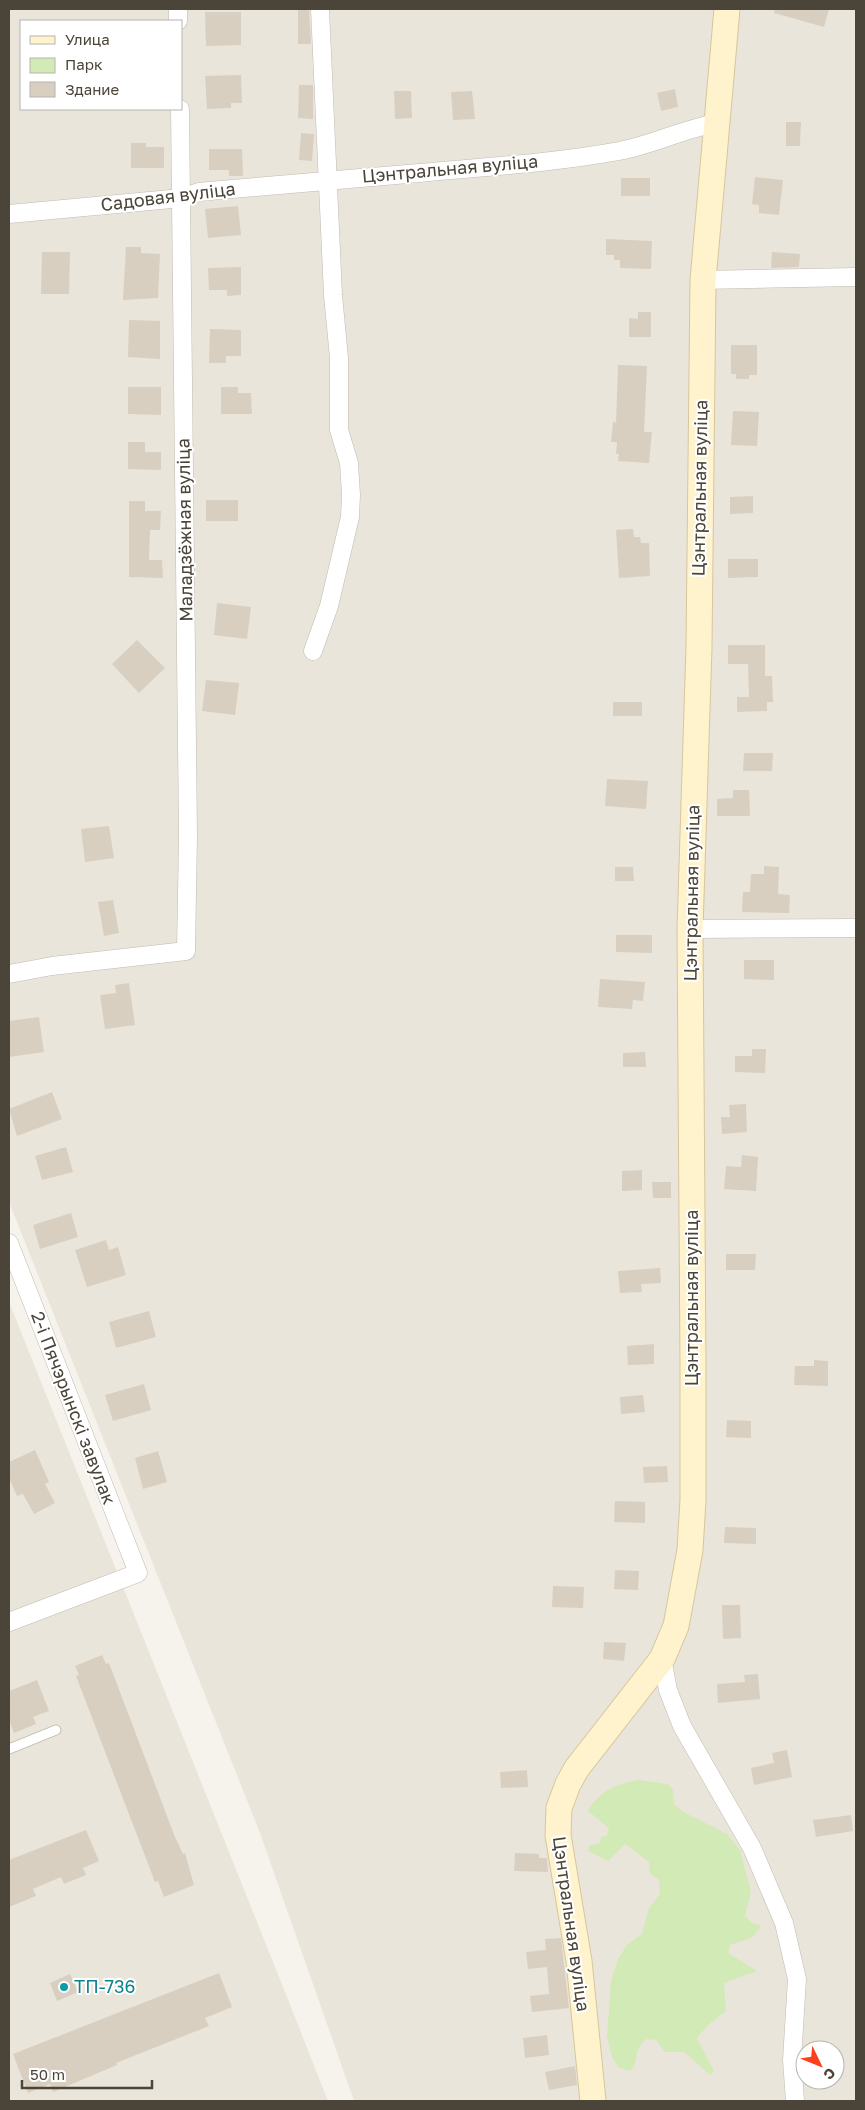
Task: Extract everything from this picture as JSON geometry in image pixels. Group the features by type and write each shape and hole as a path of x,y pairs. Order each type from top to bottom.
{"street":[{"path":"313,651 329,606 350,517 351,495 349,463 339,430 339,358 333,294 320,9"},
{"name":"Цэнтральная вуліца","path":"593,2101 579,1961 558,1835 559,1808 568,1784 577,1768 662,1659 676,1626 684,1593 692,1500 690,929 699,647 702,280 727,9"},
{"name":"Маладзёжная вуліца","path":"9,974 52,966 186,951 188,825 180,110"},
{"name":"Цэнтральная вуліца","path":"328,180 477,168 619,151 698,126 717,123"},
{"name":"Садовая вуліца","path":"9,214 182,198 199,192 328,180"},
{"path":"702,280 856,277"},
{"path":"690,929 856,928"},
{"name":"2-і Пячэрынскі завулак","path":"9,1243 138,1573 9,1622"},
{"path":"662,1659 668,1690 682,1726 752,1848 784,1923 797,1979 792,2060 795,2101"}],"lane":[{"path":"9,1749 56,1730"}],"shaded area":[{"path":"9,9 856,9 856,2101 354,2101 260,1833 9,1202"},
{"path":"9,1302 285,1992 328,2101 9,2101"}],"green space":[{"path":"639,1780 668,1784 673,1790 674,1804 683,1812 727,1834 740,1850 751,1892 745,1916 752,1923 761,1926 753,1937 730,1945 728,1953 757,1971 724,1983 726,2011 708,2025 697,2038 714,2071 710,2075 684,2052 665,2052 656,2040 646,2039 637,2052 635,2063 630,2071 618,2067 612,2057 607,2037 611,1981 618,1959 627,1945 642,1934 649,1908 660,1894 659,1880 650,1873 649,1862 625,1844 608,1861 588,1851 589,1846 600,1843 601,1837 607,1836 609,1828 588,1811 592,1804 609,1789 623,1783"}],"building":[{"path":"298,9 309,9 311,44 298,44"},
{"path":"775,9 829,9 824,27 774,13"},
{"path":"205,12 241,12 241,45 206,46"},
{"path":"241,75 242,103 231,103 231,108 207,109 205,76"},
{"path":"299,85 313,85 313,119 298,118"},
{"path":"675,89 678,107 661,111 657,93"},
{"path":"394,91 411,91 412,118 395,119"},
{"path":"472,91 475,119 453,120 451,92"},
{"path":"786,122 801,122 800,146 786,146"},
{"path":"301,133 314,134 312,161 299,160"},
{"path":"131,143 146,143 146,147 164,147 164,168 131,168"},
{"path":"209,149 242,149 243,176 229,176 229,170 209,170"},
{"path":"755,177 783,180 779,215 759,213 759,205 752,204"},
{"path":"621,178 650,178 650,196 621,196"},
{"path":"238,206 241,235 208,238 205,209"},
{"path":"606,239 652,241 651,269 620,268 620,260 614,260 614,255 606,255"},
{"path":"126,247 141,247 141,253 160,254 158,298 123,300"},
{"path":"42,252 70,252 69,294 41,294"},
{"path":"772,252 800,254 799,267 771,268"},
{"path":"241,267 241,295 227,296 227,290 209,290 208,268"},
{"path":"638,312 651,312 651,337 629,337 629,318 638,319"},
{"path":"129,320 160,321 160,359 128,357"},
{"path":"210,329 241,330 241,356 226,356 226,363 209,363"},
{"path":"731,345 757,345 757,375 749,375 749,379 736,379 736,374 731,374"},
{"path":"618,365 647,366 644,432 652,432 649,463 618,461 619,454 616,454 617,442 611,442 613,422 616,423"},
{"path":"128,387 161,387 161,415 128,414"},
{"path":"221,387 238,387 238,393 251,393 252,414 221,414"},
{"path":"733,411 759,412 757,446 731,445"},
{"path":"128,442 145,442 145,452 161,452 161,470 128,469"},
{"path":"753,496 753,513 730,514 730,497"},
{"path":"206,500 238,500 238,521 206,521"},
{"path":"129,501 145,501 145,511 161,511 160,530 150,530 149,560 162,560 163,578 129,577"},
{"path":"633,529 634,537 640,537 641,543 649,543 650,576 619,578 616,530"},
{"path":"728,559 758,559 758,577 728,578"},
{"path":"217,603 251,607 247,639 214,635"},
{"path":"137,640 165,668 139,693 112,664"},
{"path":"728,645 765,645 765,676 772,676 773,702 767,702 767,711 737,712 737,697 749,697 748,664 728,664"},
{"path":"206,680 239,683 235,715 202,711"},
{"path":"613,702 642,702 642,716 613,716"},
{"path":"744,753 773,753 772,771 743,771"},
{"path":"607,779 648,781 646,809 605,806"},
{"path":"733,790 749,790 750,816 717,816 717,799 733,798"},
{"path":"109,826 114,858 85,862 81,829"},
{"path":"764,866 779,867 778,894 790,895 789,913 742,912 743,892 750,892 751,874 764,874"},
{"path":"615,867 633,867 634,881 615,881"},
{"path":"113,900 119,933 104,936 98,902"},
{"path":"616,935 652,935 652,953 616,952"},
{"path":"744,960 774,960 774,980 744,979"},
{"path":"600,979 645,982 643,1001 633,1000 632,1009 598,1007"},
{"path":"129,983 135,1025 105,1029 100,995 116,993 115,985"},
{"path":"39,1017 44,1052 9,1057 9,1021"},
{"path":"752,1049 766,1049 765,1073 735,1072 735,1056 752,1056"},
{"path":"645,1052 646,1067 623,1067 623,1053"},
{"path":"52,1092 62,1119 17,1136 9,1109"},
{"path":"746,1104 747,1132 722,1134 721,1117 730,1117 729,1105"},
{"path":"66,1147 73,1172 42,1180 35,1156"},
{"path":"742,1155 758,1157 756,1191 724,1189 726,1166 741,1167"},
{"path":"642,1170 642,1190 622,1191 622,1171"},
{"path":"652,1182 671,1182 671,1198 653,1198"},
{"path":"71,1213 78,1237 40,1249 33,1225"},
{"path":"106,1240 109,1250 118,1247 126,1275 87,1287 75,1250"},
{"path":"726,1254 756,1254 755,1270 726,1270"},
{"path":"660,1268 661,1283 641,1284 642,1292 620,1293 618,1271"},
{"path":"149,1311 156,1337 116,1348 109,1322"},
{"path":"654,1344 654,1364 628,1365 627,1346"},
{"path":"814,1360 828,1361 828,1386 794,1385 795,1366 814,1366"},
{"path":"144,1384 151,1410 113,1421 105,1395"},
{"path":"643,1395 645,1412 621,1414 620,1397"},
{"path":"727,1420 751,1421 751,1438 726,1437"},
{"path":"35,1450 49,1482 45,1484 55,1503 34,1514 23,1494 17,1496 9,1478 9,1462"},
{"path":"158,1451 167,1482 143,1489 135,1458"},
{"path":"667,1466 668,1482 644,1483 643,1467"},
{"path":"615,1501 645,1502 645,1523 614,1522"},
{"path":"725,1527 756,1528 756,1544 724,1543"},
{"path":"615,1570 639,1571 638,1590 614,1589"},
{"path":"553,1586 584,1587 583,1608 552,1607"},
{"path":"722,1605 740,1605 741,1638 723,1639"},
{"path":"604,1642 626,1643 624,1661 603,1659"},
{"path":"102,1655 106,1664 109,1663 175,1837 183,1854 185,1853 194,1885 164,1897 158,1881 155,1882 76,1676 79,1675 75,1666"},
{"path":"758,1674 760,1699 718,1703 717,1684 745,1682 744,1675"},
{"path":"37,1680 49,1711 33,1717 36,1724 14,1733 9,1720 9,1691"},
{"path":"787,1750 792,1777 754,1785 751,1768 774,1763 772,1753"},
{"path":"527,1770 528,1787 501,1788 500,1772"},
{"path":"851,1815 853,1831 816,1837 813,1820"},
{"path":"86,1830 99,1861 83,1868 86,1875 64,1884 61,1877 33,1889 36,1896 9,1907 9,1860"},
{"path":"515,1853 539,1854 539,1858 547,1858 548,1872 514,1871"},
{"path":"561,1938 569,2008 532,2012 530,1996 549,1994 547,1967 528,1969 526,1952 546,1950 545,1939"},
{"path":"219,1973 232,2007 205,2018 209,2026 116,2063 117,2065 53,2092 50,2084 28,2093 13,2054"},
{"name":"ТП-736","path":"70,1974 78,1992 57,2001 50,1983"},
{"path":"547,2035 549,2055 525,2058 523,2038"},
{"path":"575,2066 577,2085 549,2090 545,2072"}],"place":[{"name":"ТП-736","path":"64,1987"}]}
